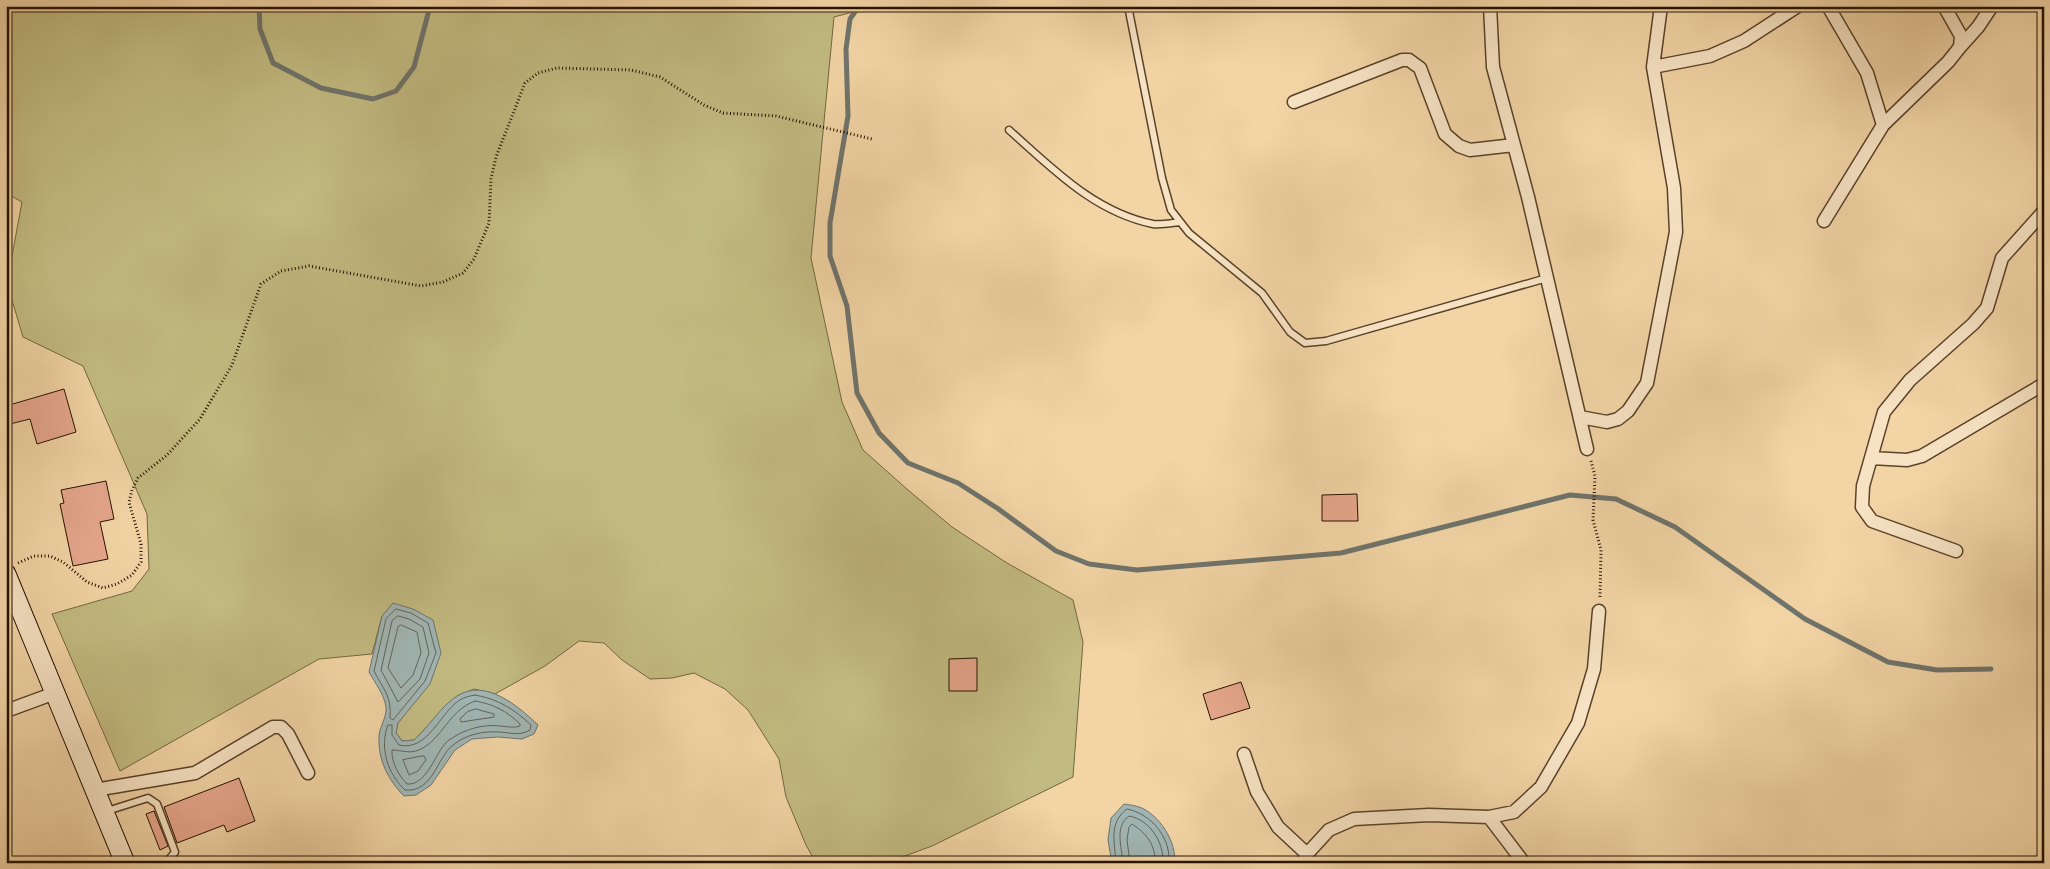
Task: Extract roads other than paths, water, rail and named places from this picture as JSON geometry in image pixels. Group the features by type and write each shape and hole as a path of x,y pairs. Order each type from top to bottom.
{"main road":[{"path":"10,570 55,693 125,863"}],"street":[{"path":"1490,6 1493,67 1547,278 1587,449"},
{"path":"1580,417 1607,422 1618,419 1628,411 1647,383 1676,232 1674,188 1653,67 1661,6"},
{"path":"1653,67 1710,56 1744,41 1798,6"},
{"path":"1828,6 1867,74 1883,124"},
{"path":"1944,6 1960,36 1960,47"},
{"path":"1824,221 1883,124 1948,62 1978,27 1992,6"},
{"path":"1294,102 1402,60 1409,60 1420,68 1445,134 1459,146 1470,150 1514,145"},
{"path":"1956,551 1872,521 1862,507 1863,486 1884,412 1910,380 1973,324 1987,308 2002,258 2044,211"},
{"path":"1871,458 1908,460 1922,456 2044,384"},
{"path":"1244,754 1257,792 1278,827 1305,859 1329,830 1354,819 1429,815 1489,817 1514,812 1541,787 1578,723 1594,669 1599,611"},
{"path":"6,710 55,693"},
{"path":"95,790 195,773 273,727 281,727 288,734 308,773"},
{"path":"1489,817 1524,863"}],"lane":[{"path":"1128,6 1162,178 1171,210 1189,233 1262,293 1290,332 1305,343 1326,341 1547,278"},
{"path":"1008,130 1071,185 1114,212 1155,224 1180,222"},
{"path":"104,811 148,798 156,804 175,852 166,863"}],"water":[{"path":"393,603 413,609 433,620 441,653 430,684 398,723 396,733 402,741 414,740 451,700 468,691 490,692 501,697 521,710 538,725 534,734 522,739 498,737 472,739 455,750 431,785 416,795 404,796 393,783 382,762 379,737 386,707 381,693 369,672 382,616"},
{"path":"1124,804 1146,810 1159,822 1170,838 1173,847 1174,863 1112,863 1108,840 1111,818"}],"waterway":[{"path":"259,6 260,29 273,63 321,88 373,99 396,91 414,67 429,10 432,6"},
{"path":"859,6 850,19 846,49 848,116 830,223 830,256 847,306 857,393 879,433 908,463 958,483 997,508 1056,551 1089,564 1137,570 1341,553 1570,495 1616,499 1675,527 1805,619 1888,662 1937,670 1991,669"}]}
